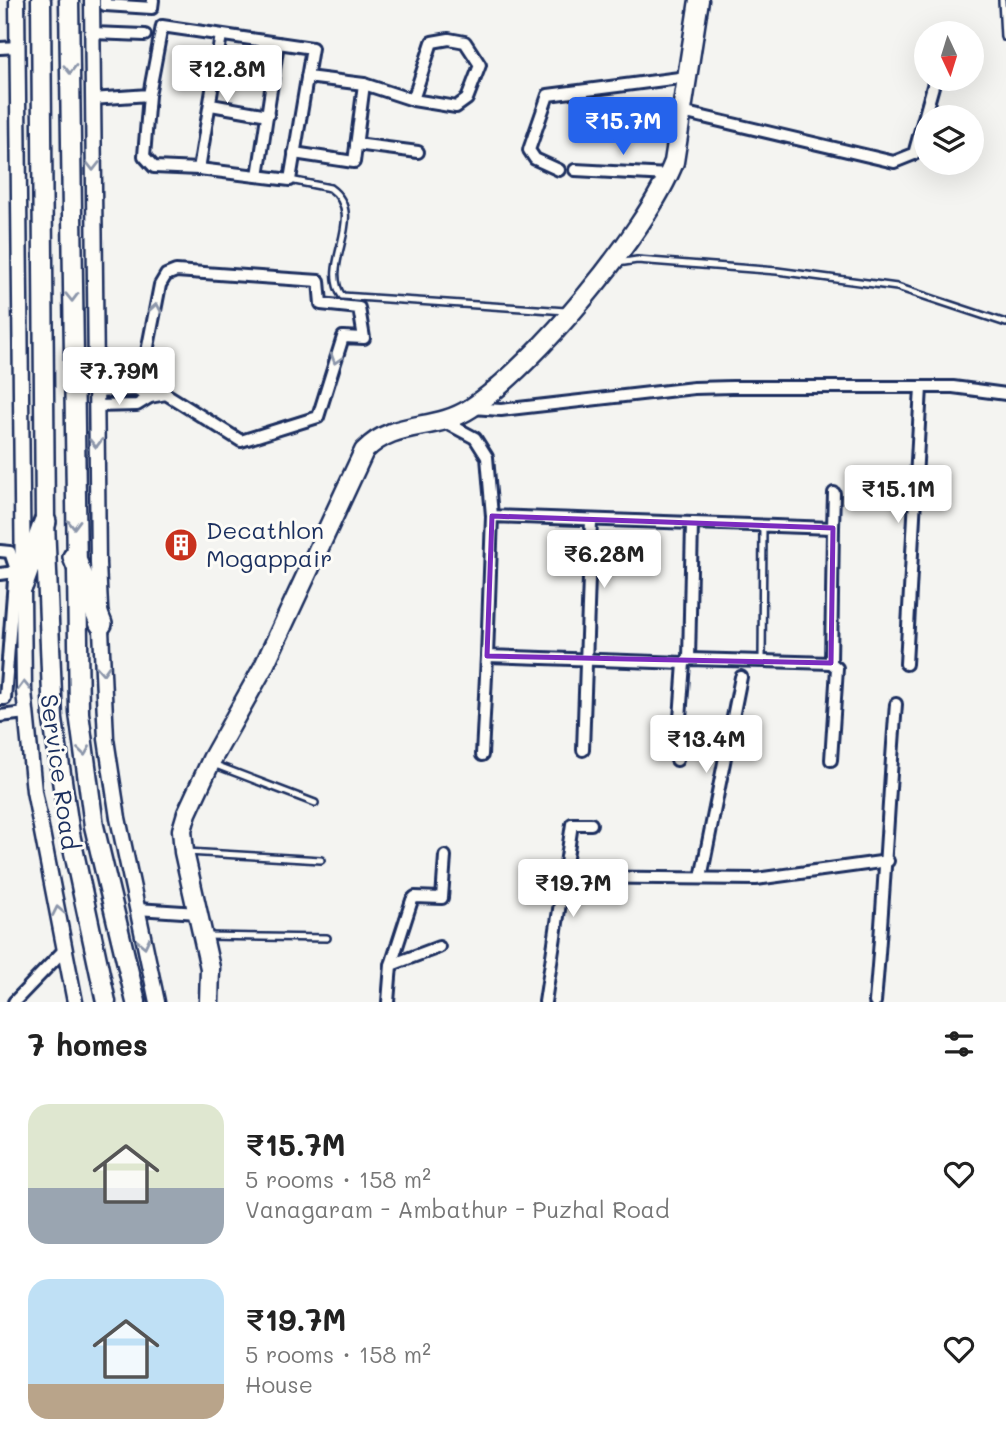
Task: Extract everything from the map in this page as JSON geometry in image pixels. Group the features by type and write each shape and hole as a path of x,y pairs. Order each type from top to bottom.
{"highway":[{"path":"18,579 45,522"},
{"path":"75,557 101,625"}],"main road":[{"path":"69,0 79,713 94,826 136,1002"},
{"path":"209,1002 210,968 184,852 182,830 210,763 264,666 364,451 390,431 445,422 471,408 529,360 609,265 665,186 682,112 699,0"},
{"path":"41,2 45,522 53,720 70,834 106,1002"}],"street":[{"name":"Service Road","path":"17,0 18,579 26,713 34,791 75,1002"},
{"path":"92,0 95,399 106,739 118,818 157,1002"},
{"path":"105,0 105,5 152,8 153,0"},
{"path":"162,26 278,43 312,48 290,180 200,169 154,167 147,163 144,156 149,95 162,26"},
{"path":"92,33 145,35"},
{"path":"200,169 221,35"},
{"path":"307,77 364,84 413,100 456,107 467,99 480,65 465,42 449,38 432,42 413,100"},
{"path":"258,176 278,43"},
{"path":"0,48 18,47"},
{"path":"559,170 535,159 529,150 548,95 687,78"},
{"path":"294,153 354,162 364,84"},
{"path":"682,112 812,140 894,162 914,154 932,91"},
{"path":"92,99 149,95"},
{"path":"211,105 268,115"},
{"path":"356,144 418,152"},
{"path":"575,170 669,175"},
{"path":"95,399 136,390 150,397 166,394 241,441 318,416 343,337 364,338 359,308 321,304 319,281 176,271 166,275 160,285 146,357 151,377 166,394"},
{"path":"906,664 921,387"},
{"path":"471,408 527,408 694,388 975,388 1006,394"},
{"path":"445,422 475,438 486,457 492,516 482,755"},
{"path":"831,663 834,493"},
{"path":"492,516 833,528"},
{"path":"583,750 591,520"},
{"path":"677,760 687,661 692,524"},
{"path":"0,551 10,552 18,579 6,615 2,716 26,713"},
{"path":"0,574 18,579"},
{"path":"487,656 831,663 836,668 831,760"},
{"path":"701,878 741,677"},
{"path":"875,1002 888,862 889,797 896,704"},
{"path":"545,1002 572,824 591,824"},
{"path":"388,1002 391,965 412,900 415,897 442,898 445,856"},
{"path":"562,877 756,879 888,862"},
{"path":"137,909 198,914"},
{"path":"391,965 439,947"},
{"path":"14,1002 65,949"}],"lane":[{"path":"1002,0 1004,37"},
{"path":"290,180 330,188 342,203 346,217 337,265 337,289 342,296 570,311"},
{"path":"609,265 637,260 777,271 897,287 1006,323"},
{"path":"762,661 763,526"},
{"path":"210,763 315,803"},
{"path":"184,852 321,860"},
{"path":"203,936 327,938"}],"highlighted area":[{"path":"492,516 833,528 831,663 487,656"}],"place":[{"name":"Decathlon Mogappair","path":"181,545"}]}
